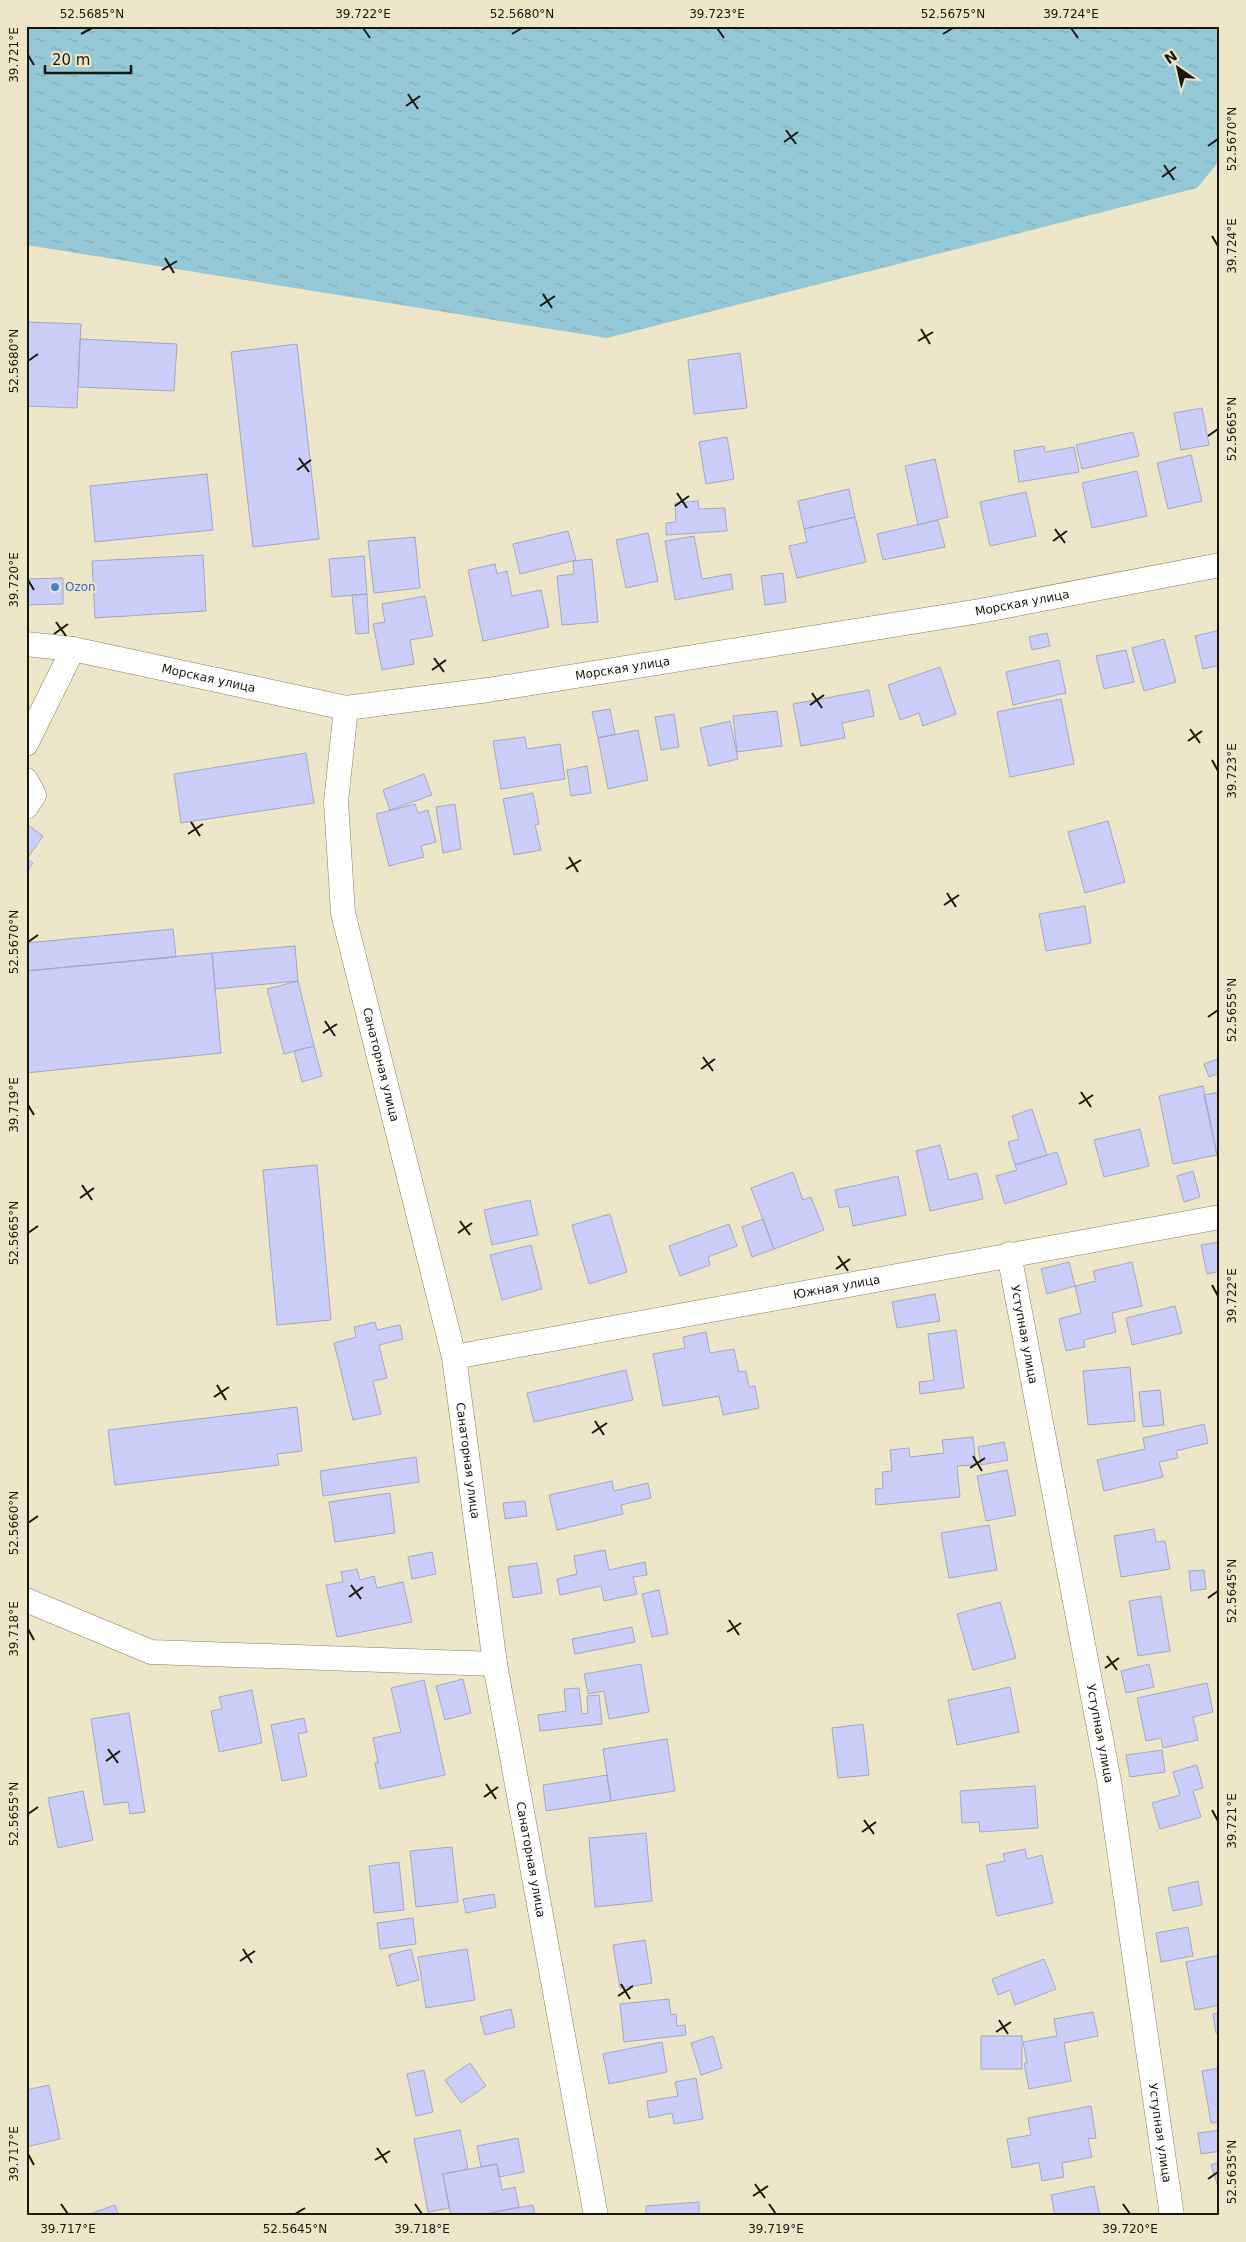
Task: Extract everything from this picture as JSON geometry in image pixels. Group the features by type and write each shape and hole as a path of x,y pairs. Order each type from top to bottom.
{"street":[{"name":"Морская улица","path":"26,644 73,649 346,708 488,690 970,612 1220,564"},
{"path":"26,744 73,649"},
{"name":"Санаторная улица","path":"346,708 336,802 343,913 454,1357 494,1664 596,2216"},
{"path":"26,780 34,795 26,807"},
{"name":"Южная улица","path":"454,1357 1009,1254 1220,1217"},
{"name":"Уступная улица","path":"1009,1254 1109,1781 1172,2216"},
{"path":"26,1600 151,1652 494,1664"}],"water":[{"path":"26,26 1220,26 1220,160 1197,188 607,338 26,245"}],"building":[{"path":"26,322 81,324 77,408 26,406"},
{"path":"80,339 177,344 174,391 78,387"},
{"path":"297,344 319,539 253,547 231,352"},
{"path":"740,353 747,408 694,414 688,360"},
{"path":"1202,408 1209,445 1181,450 1174,413"},
{"path":"1133,432 1139,456 1082,469 1076,445"},
{"path":"727,437 734,479 706,484 699,442"},
{"path":"1044,446 1045,452 1074,447 1079,472 1019,482 1014,451"},
{"path":"1191,455 1202,501 1168,509 1157,463"},
{"path":"935,459 948,517 918,525 905,466"},
{"path":"1137,471 1147,516 1092,528 1082,483"},
{"path":"207,474 213,530 95,542 90,486"},
{"path":"849,489 855,517 804,529 798,501"},
{"path":"1026,492 1036,536 990,546 980,502"},
{"path":"698,501 699,509 725,508 727,531 666,535 666,523 676,522 675,503"},
{"path":"855,517 866,562 797,578 789,546 807,542 804,529"},
{"path":"938,520 945,547 883,560 877,534"},
{"path":"568,531 576,560 520,574 513,544"},
{"path":"648,533 658,581 626,588 616,540"},
{"path":"694,536 702,579 731,574 733,589 675,600 665,541"},
{"path":"415,537 420,588 374,593 368,541"},
{"path":"203,555 206,611 95,618 92,561"},
{"path":"364,556 367,594 332,597 329,559"},
{"path":"592,559 598,622 562,625 557,576 574,574 573,561"},
{"path":"495,564 497,574 507,571 512,596 541,590 549,627 483,641 468,570"},
{"path":"783,573 786,602 765,605 761,576"},
{"path":"63,578 63,604 26,605 26,579"},
{"path":"367,594 369,633 356,634 352,595"},
{"path":"425,596 433,636 410,640 414,664 382,670 373,624 385,622 382,604"},
{"path":"1220,630 1220,665 1203,669 1195,636"},
{"path":"1047,633 1050,646 1032,650 1029,637"},
{"path":"1164,639 1176,682 1144,691 1132,648"},
{"path":"1126,650 1134,682 1104,689 1096,656"},
{"path":"1059,660 1066,693 1013,705 1006,672"},
{"path":"940,667 956,714 923,726 919,713 900,720 888,685"},
{"path":"869,690 874,716 842,723 845,738 801,746 793,704"},
{"path":"1061,699 1074,764 1010,777 997,712"},
{"path":"610,709 615,734 598,738 592,712"},
{"path":"777,711 782,746 737,752 733,716"},
{"path":"674,714 679,747 661,750 655,717"},
{"path":"730,721 738,759 709,766 700,728"},
{"path":"638,730 648,780 608,789 598,738"},
{"path":"525,737 527,749 560,744 565,779 501,789 493,741"},
{"path":"306,753 314,803 181,823 174,774"},
{"path":"587,766 591,793 571,796 567,770"},
{"path":"424,774 432,795 390,810 383,790"},
{"path":"533,793 539,824 535,825 541,850 514,855 503,799"},
{"path":"415,804 418,813 428,810 436,842 421,846 424,857 389,866 376,814"},
{"path":"455,804 461,849 443,853 436,807"},
{"path":"1108,821 1125,882 1085,893 1068,832"},
{"path":"26,824 43,836 27,859 33,863 26,873"},
{"path":"1085,906 1091,943 1046,951 1039,914"},
{"path":"173,929 176,957 26,971 26,943"},
{"path":"295,946 298,981 215,989 212,953"},
{"path":"212,953 221,1053 26,1073 26,971"},
{"path":"298,981 314,1046 284,1054 267,989"},
{"path":"314,1046 322,1076 302,1082 294,1051"},
{"path":"1220,1058 1220,1073 1209,1077 1204,1064"},
{"path":"1203,1086 1217,1155 1173,1164 1159,1096"},
{"path":"1220,1092 1220,1154 1217,1155 1204,1095"},
{"path":"1032,1109 1047,1155 1015,1165 1008,1142 1019,1139 1012,1116"},
{"path":"1140,1129 1149,1166 1104,1177 1094,1140"},
{"path":"940,1145 949,1180 977,1173 983,1199 930,1211 916,1151"},
{"path":"1057,1152 1067,1184 1005,1204 996,1176 1017,1170 1015,1165"},
{"path":"317,1165 331,1320 277,1325 263,1170"},
{"path":"1193,1171 1200,1197 1184,1202 1177,1176"},
{"path":"793,1172 803,1200 811,1197 824,1230 774,1249 751,1188"},
{"path":"898,1176 906,1215 853,1226 849,1206 839,1208 835,1190"},
{"path":"530,1200 538,1235 492,1245 484,1210"},
{"path":"610,1214 627,1272 589,1284 572,1225"},
{"path":"763,1219 774,1249 752,1257 742,1227"},
{"path":"729,1224 737,1246 708,1257 710,1265 680,1276 669,1246"},
{"path":"1220,1242 1220,1271 1207,1274 1201,1245"},
{"path":"531,1245 542,1289 502,1300 490,1255"},
{"path":"1069,1262 1075,1286 1047,1294 1041,1269"},
{"path":"1132,1262 1142,1306 1112,1313 1116,1332 1084,1340 1085,1347 1066,1351 1059,1319 1081,1313 1075,1286 1096,1281 1093,1271"},
{"path":"935,1294 940,1321 897,1328 892,1302"},
{"path":"1175,1306 1182,1333 1132,1345 1126,1318"},
{"path":"375,1322 377,1330 400,1325 403,1339 379,1345 387,1378 373,1381 381,1414 353,1420 334,1343 356,1337 354,1327"},
{"path":"956,1330 964,1388 920,1394 919,1382 934,1380 928,1334"},
{"path":"706,1332 710,1353 734,1349 739,1372 746,1371 749,1387 755,1386 759,1408 723,1415 719,1396 663,1406 653,1354 685,1348 683,1337"},
{"path":"1130,1367 1135,1421 1088,1425 1083,1371"},
{"path":"626,1370 633,1400 534,1422 527,1393"},
{"path":"1160,1390 1164,1425 1143,1427 1139,1392"},
{"path":"297,1407 302,1451 277,1454 279,1465 115,1485 108,1430"},
{"path":"1204,1424 1208,1443 1176,1451 1178,1458 1159,1462 1163,1477 1104,1491 1097,1460 1145,1449 1143,1438"},
{"path":"973,1437 976,1465 957,1466 960,1497 876,1505 875,1489 883,1488 882,1472 892,1471 890,1450 909,1448 910,1457 944,1453 942,1440"},
{"path":"1004,1442 1008,1460 981,1465 978,1447"},
{"path":"416,1457 419,1482 323,1496 320,1471"},
{"path":"1007,1470 1016,1515 986,1521 977,1476"},
{"path":"612,1481 614,1491 648,1483 651,1498 621,1505 623,1514 557,1530 549,1495"},
{"path":"390,1493 395,1533 335,1542 329,1502"},
{"path":"525,1501 527,1516 505,1519 503,1503"},
{"path":"989,1525 997,1570 949,1578 941,1533"},
{"path":"1154,1529 1156,1542 1165,1541 1170,1569 1121,1577 1114,1536"},
{"path":"605,1550 609,1570 645,1562 647,1575 633,1577 637,1594 604,1601 601,1586 560,1595 557,1579 577,1574 574,1556"},
{"path":"432,1552 436,1574 412,1579 408,1557"},
{"path":"537,1563 542,1593 513,1598 508,1567"},
{"path":"357,1569 360,1580 374,1576 377,1588 403,1582 412,1622 337,1637 326,1585 343,1582 341,1572"},
{"path":"1204,1570 1206,1589 1191,1591 1189,1571"},
{"path":"659,1590 668,1634 652,1637 642,1594"},
{"path":"1161,1596 1170,1651 1138,1656 1129,1601"},
{"path":"1000,1602 1016,1658 973,1670 957,1614"},
{"path":"632,1627 635,1642 575,1654 572,1639"},
{"path":"641,1664 649,1712 609,1719 604,1691 588,1694 584,1674"},
{"path":"1149,1664 1154,1687 1126,1693 1121,1671"},
{"path":"463,1679 471,1713 445,1720 436,1686"},
{"path":"424,1680 445,1775 380,1789 375,1763 378,1763 373,1738 401,1732 391,1688"},
{"path":"1207,1683 1213,1712 1193,1717 1198,1740 1163,1748 1161,1738 1146,1741 1137,1698"},
{"path":"1010,1687 1019,1732 957,1745 948,1700"},
{"path":"579,1688 582,1714 588,1713 587,1696 599,1695 602,1724 540,1731 538,1715 566,1711 564,1689"},
{"path":"252,1690 262,1743 219,1752 211,1711 222,1709 219,1697"},
{"path":"129,1713 145,1812 130,1814 128,1802 104,1805 91,1719"},
{"path":"304,1718 307,1732 298,1734 307,1776 282,1781 271,1725"},
{"path":"863,1724 869,1775 838,1778 832,1728"},
{"path":"667,1739 675,1791 611,1801 603,1749"},
{"path":"1162,1750 1165,1772 1130,1777 1126,1755"},
{"path":"1197,1765 1203,1788 1193,1791 1201,1817 1160,1829 1152,1803 1180,1795 1173,1772"},
{"path":"607,1775 611,1801 546,1811 543,1785"},
{"path":"1035,1786 1038,1828 980,1832 979,1822 962,1823 960,1791"},
{"path":"83,1791 93,1840 58,1848 48,1798"},
{"path":"646,1833 652,1901 595,1907 589,1838"},
{"path":"452,1847 458,1902 416,1907 410,1851"},
{"path":"1025,1849 1027,1859 1042,1855 1053,1903 997,1916 986,1865 1005,1861 1003,1854"},
{"path":"399,1862 404,1910 374,1913 369,1866"},
{"path":"1198,1881 1202,1905 1173,1911 1168,1888"},
{"path":"494,1894 496,1907 466,1913 463,1899"},
{"path":"413,1918 416,1944 380,1949 377,1923"},
{"path":"1188,1927 1193,1956 1161,1962 1156,1933"},
{"path":"645,1940 652,1983 620,1988 613,1945"},
{"path":"411,1949 419,1980 397,1986 389,1955"},
{"path":"467,1949 475,2000 426,2008 418,1957"},
{"path":"1220,1955 1220,2005 1195,2010 1186,1962"},
{"path":"1044,1959 1056,1989 1015,2005 1010,1990 998,1995 992,1979"},
{"path":"669,1999 671,2015 676,2014 677,2026 685,2025 686,2035 624,2042 620,2004"},
{"path":"511,2009 515,2027 485,2035 480,2017"},
{"path":"1093,2012 1098,2036 1064,2043 1071,2081 1029,2089 1024,2063 1027,2063 1023,2042 1057,2036 1054,2019"},
{"path":"1220,2013 1220,2033 1216,2033 1213,2014"},
{"path":"713,2036 722,2068 701,2075 691,2043"},
{"path":"981,2036 1022,2036 1022,2069 981,2069"},
{"path":"662,2042 667,2072 609,2084 603,2054"},
{"path":"470,2063 486,2086 461,2103 445,2080"},
{"path":"1220,2068 1220,2122 1211,2123 1202,2071"},
{"path":"424,2070 433,2112 416,2116 407,2074"},
{"path":"696,2078 703,2119 674,2124 672,2113 649,2118 647,2101 678,2096 675,2082"},
{"path":"49,2085 60,2139 26,2147 26,2090"},
{"path":"1091,2106 1096,2138 1088,2139 1092,2157 1062,2163 1064,2177 1042,2181 1039,2163 1012,2168 1007,2139 1031,2135 1028,2118"},
{"path":"460,2130 468,2169 443,2174 449,2208 428,2212 414,2139"},
{"path":"1220,2130 1220,2151 1201,2154 1198,2133"},
{"path":"518,2138 524,2172 499,2177 497,2164 481,2167 477,2146"},
{"path":"1220,2162 1220,2193 1211,2165"},
{"path":"497,2164 502,2190 515,2187 519,2207 476,2216 451,2216 443,2174"},
{"path":"1094,2186 1100,2216 1055,2216 1051,2195"},
{"path":"699,2202 699,2216 646,2216 646,2206"},
{"path":"115,2205 119,2216 87,2215"},
{"path":"533,2205 535,2216 496,2216 495,2212"}],"place":[{"name":"Ozon","path":"55,587"}]}
